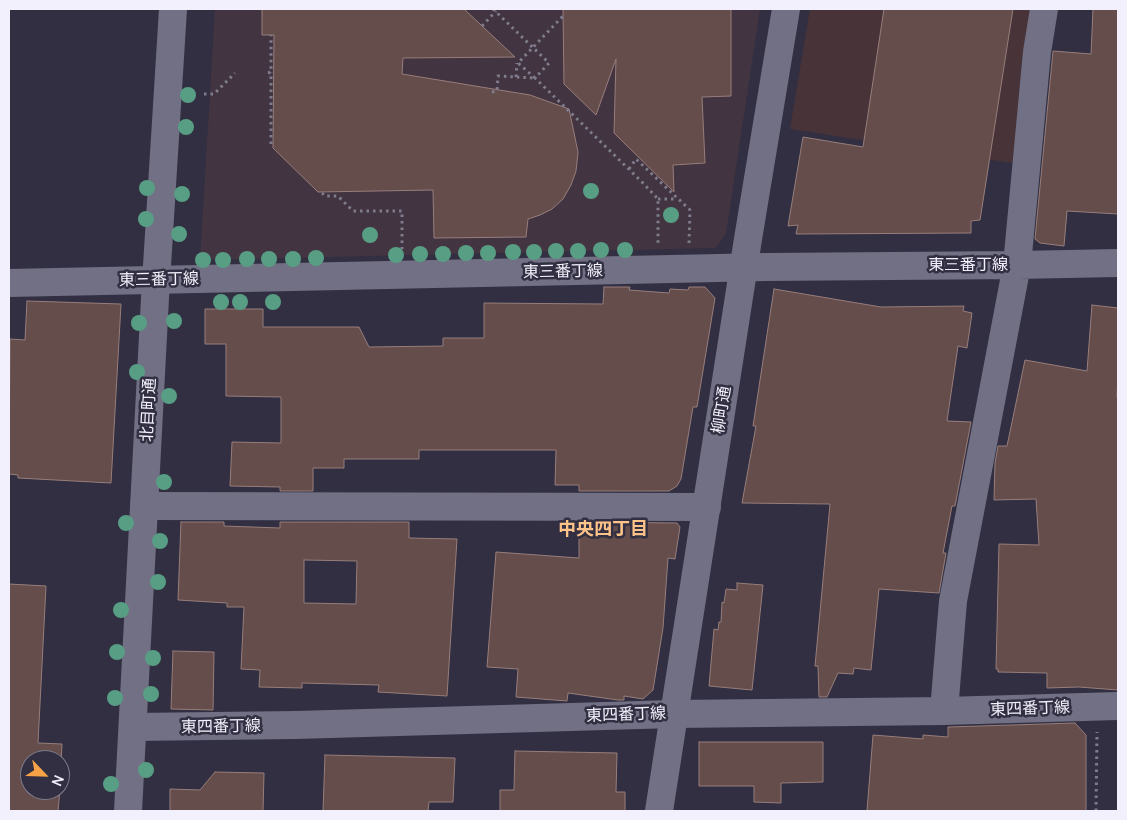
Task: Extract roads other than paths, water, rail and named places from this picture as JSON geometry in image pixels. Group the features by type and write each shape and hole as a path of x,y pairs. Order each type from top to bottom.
{"street":[{"name":"北目町通","path":"128,811 156,280 174,9"},
{"name":"柳町通","path":"659,811 786,9"},
{"path":"944,711 953,601 1017,265 1037,52 1044,9"},
{"name":"東三番丁線","path":"9,284 744,268 1118,263"},
{"path":"144,506 707,507"},
{"name":"東四番丁線","path":"133,727 277,726 674,714 1107,707"}],"district":[{"name":"中央四丁目","path":"603,530"}]}
